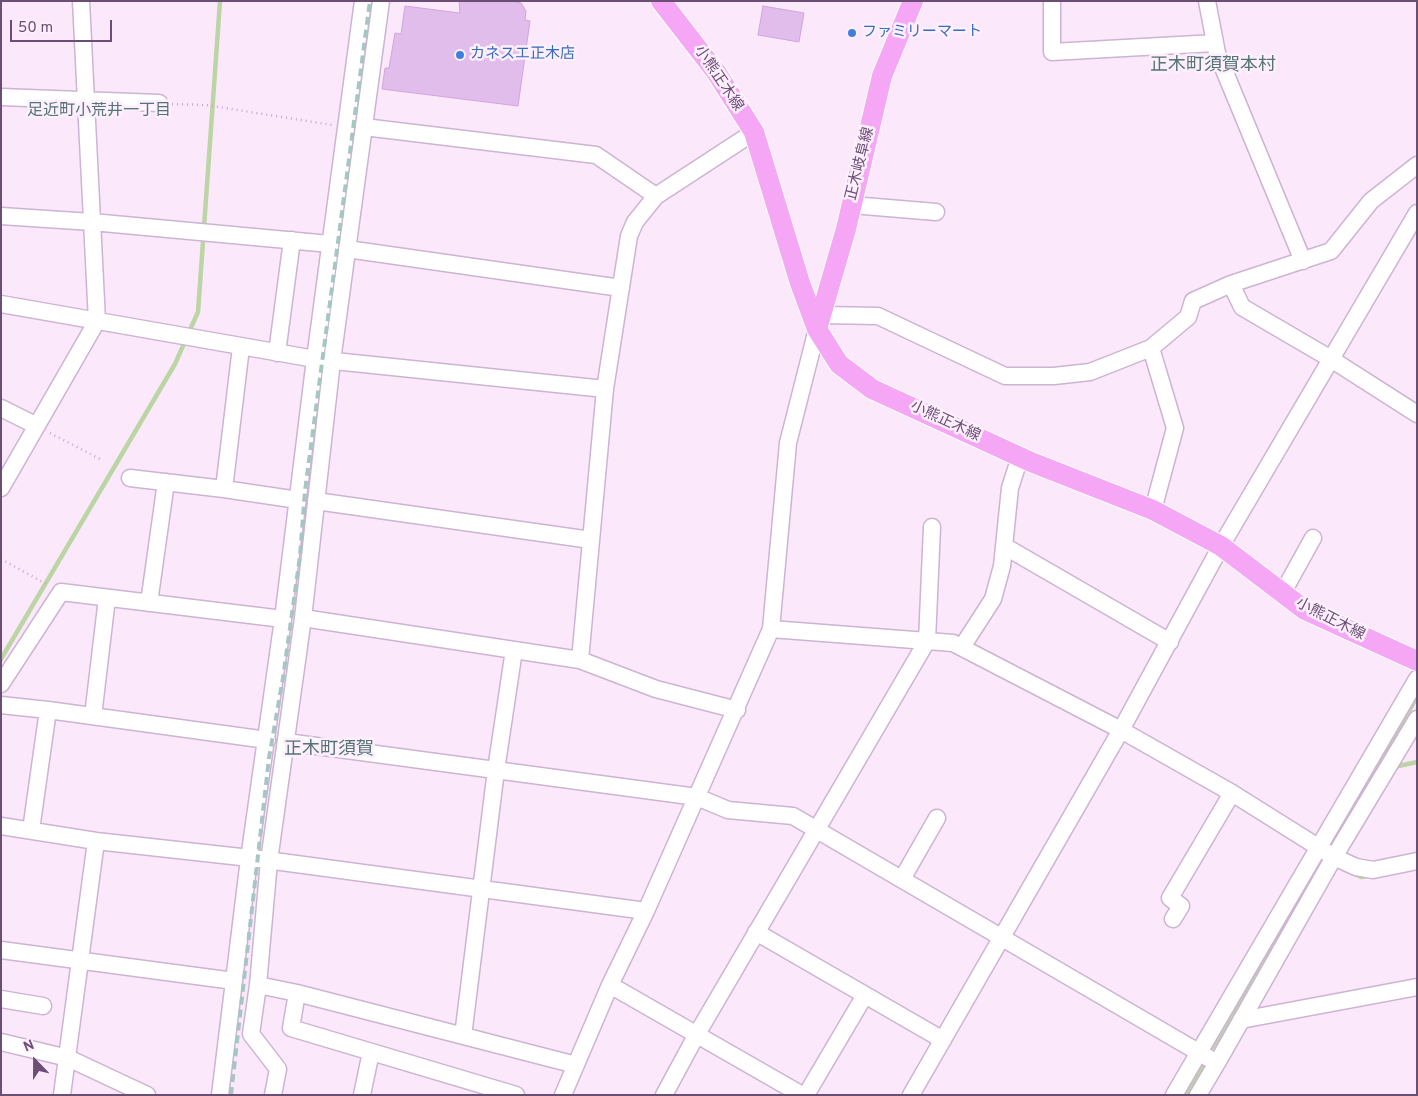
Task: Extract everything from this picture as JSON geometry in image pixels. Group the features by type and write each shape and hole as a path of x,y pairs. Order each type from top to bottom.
{"main road":[{"name":"小熊正木線","path":"661,1 716,72 754,132 800,283 839,364 872,389 1020,457 1152,510 1222,546 1305,610 1417,661"},
{"name":"正木岐阜線","path":"820,322 852,205 882,76 913,1"}],"street":[{"path":"1,488 97,321 81,1"},
{"path":"220,1095 249,859 267,740 363,1"},
{"path":"273,1095 278,1069 251,1034 258,985 269,861 303,618 332,361 381,1"},
{"path":"1052,1 1052,52 1215,43"},
{"path":"1207,1 1217,54 1303,261"},
{"path":"1,98 158,104"},
{"path":"364,127 596,156 656,196"},
{"path":"580,660 605,389 629,236 635,222 656,196 754,132"},
{"path":"563,1095 610,985 646,911 772,629 788,443 820,322 878,316 1005,376 1054,376 1090,372 1150,348 1188,317 1193,301 1231,284 1331,251 1372,201 1417,166"},
{"path":"852,205 936,212"},
{"path":"911,1095 1122,730 1222,546 1417,213"},
{"path":"1,216 92,222 330,244"},
{"path":"277,353 292,240"},
{"path":"347,249 621,288"},
{"path":"1231,284 1242,307 1331,359 1417,414"},
{"path":"1,304 315,359 605,389"},
{"path":"224,489 241,347"},
{"path":"1150,348 1175,428 1152,510"},
{"path":"1,408 37,426"},
{"path":"962,647 993,599 1002,566 1010,488 1020,457"},
{"path":"130,478 298,500"},
{"path":"149,603 166,482"},
{"path":"316,501 591,540"},
{"path":"664,1095 756,932 927,641 932,527"},
{"path":"1282,594 1313,538"},
{"path":"1004,546 1170,642"},
{"path":"1,684 61,592 283,619"},
{"path":"93,716 108,598"},
{"path":"303,618 580,660 656,689 737,710"},
{"path":"772,629 953,643 1122,730 1232,793 1334,857 1356,867 1373,870 1417,862"},
{"path":"463,1036 496,770 514,650"},
{"path":"1174,1095 1417,679"},
{"path":"1,704 267,740"},
{"path":"31,830 48,710"},
{"path":"1198,1095 1334,857 1417,719"},
{"path":"294,743 697,797 728,810 793,816 818,829 1001,939 1217,1063"},
{"path":"1172,919 1181,906 1170,898 1232,793"},
{"path":"902,879 937,818"},
{"path":"1,826 96,841 269,861 646,911"},
{"path":"62,1095 82,961 96,841"},
{"path":"756,932 943,1040"},
{"path":"1,950 234,981"},
{"path":"258,985 297,993 576,1065"},
{"path":"610,985 804,1095 865,995"},
{"path":"1241,1020 1417,987"},
{"path":"297,993 291,1028 516,1095"},
{"path":"1,999 43,1006"},
{"path":"1,1042 68,1058 147,1095"},
{"path":"362,1095 371,1052"}],"path":[{"path":"158,104 206,105 346,127"},
{"path":"37,426 100,459"},
{"path":"1,559 61,592"}],"building":[{"path":"459,1 510,1 521,3 526,11 525,20 530,21 518,106 382,89 385,68 389,68 395,33 401,34 405,6 460,13"},
{"path":"763,6 804,13 799,42 758,35"}],"waterway":[{"path":"189,332 198,312 220,1"},
{"path":"1,659 175,364 186,339"},
{"path":"1329,847 1417,697"},
{"path":"1394,767 1417,762"},
{"path":"1213,1047 1324,857"},
{"path":"1352,873 1361,877 1368,876"},
{"path":"1186,1095 1202,1067"}],"railway":[{"path":"231,1095 269,758 283,678 300,556 305,491 370,1"}],"place":[{"name":"ファミリーマート","path":"852,33"},
{"name":"カネスエ正木店","path":"460,55"}],"district":[{"name":"正木町須賀本村","path":"1213,66"},
{"name":"足近町小荒井一丁目","path":"99,112"},
{"name":"正木町須賀","path":"329,750"}]}
